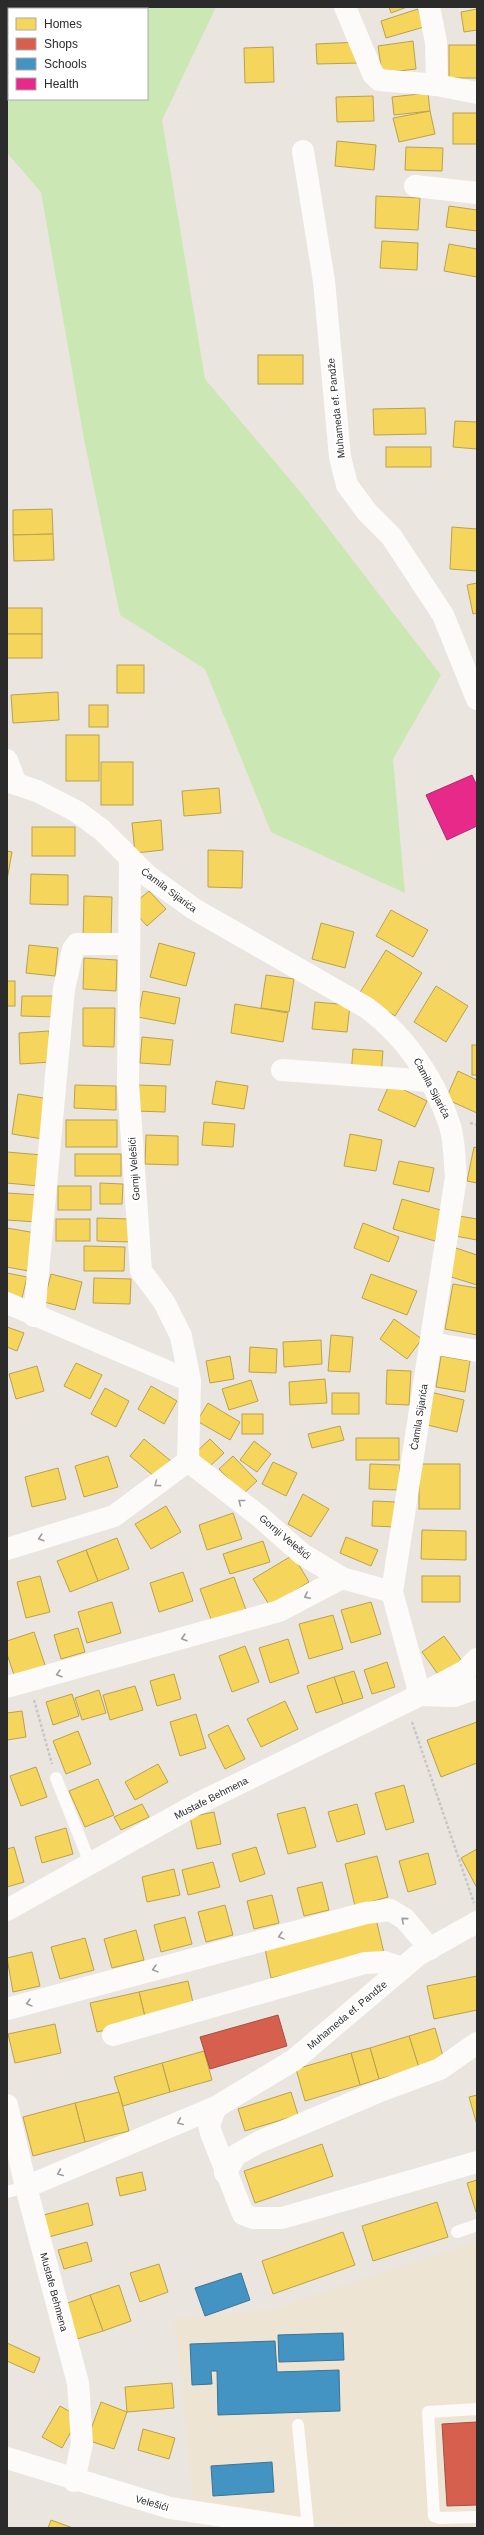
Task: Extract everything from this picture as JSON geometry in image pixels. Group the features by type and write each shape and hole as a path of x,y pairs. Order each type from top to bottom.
{"street":[{"path":"345,7 373,74 379,80 437,85 477,93"},
{"path":"429,7 436,42 437,85"},
{"name":"Muhameda ef. Pandže","path":"303,151 324,281 340,457 348,485 366,512 391,536 443,615 477,699"},
{"path":"415,186 477,193"},
{"name":"Ćamila Sijarića","path":"7,760 11,782 37,791 76,811 102,830 130,860 194,910 302,970 382,1019 404,1040 430,1082 450,1123 456,1177 432,1343 392,1592 413,1699"},
{"name":"Gornji Velešići","path":"130,860 128,1084 140,1271 164,1302 181,1336 190,1380 188,1461 259,1516 302,1554 342,1578 392,1592"},
{"path":"34,1316 64,989 73,949 76,944 85,943 130,944"},
{"path":"282,1070 430,1082"},
{"path":"7,1303 34,1316 190,1380"},
{"path":"432,1343 477,1351"},
{"path":"7,1549 114,1516 188,1461"},
{"path":"7,1687 279,1611 342,1578"},
{"path":"413,1699 465,1671 477,1659"},
{"path":"413,1699 454,1696 477,1688"},
{"name":"Mustafe Behmena","path":"7,1910 197,1804 413,1699"},
{"path":"7,2009 366,1913 390,1910 405,1919 430,1949"},
{"name":"Muhameda ef. Pandže","path":"16,2190 216,2107 294,2060 418,1955 430,1949 476,1914"},
{"path":"113,2035 365,1963 384,1962 402,1968"},
{"path":"225,2173 236,2155 259,2142 380,2091 440,2069 477,2043"},
{"name":"Mustafe Behmena","path":"7,2105 16,2190 78,2383 82,2443 74,2480"},
{"path":"216,2107 209,2125 225,2173 243,2214 263,2219 282,2218 477,2162"},
{"name":"Velešići","path":"7,2458 74,2480 170,2508 301,2528"}],"lane":[{"path":"56,1778 90,1864"},
{"path":"457,2232 477,2225"},
{"path":"477,2410 428,2412 434,2516 440,2518 477,2517"},
{"path":"298,2425 308,2528"}],"path":[{"path":"29,1682 56,1778"},
{"path":"413,1699 476,1914"}],"shaded area":[{"path":"477,2241 477,2528 352,2528 194,2503 174,2319 272,2309"}],"green space":[{"path":"7,7 216,7 162,120 205,379 302,494 441,675 393,759 405,893 271,832 205,669 120,615 84,439 41,192 7,153"}],"building: Homes":[{"path":"389,7 407,7 391,13"},
{"path":"418,9 424,27 386,38 381,21"},
{"path":"477,9 477,30 464,32 461,12"},
{"path":"413,41 416,69 382,73 378,46"},
{"path":"359,42 359,63 317,64 316,44"},
{"path":"449,45 477,45 477,78 449,78"},
{"path":"273,47 274,82 245,83 244,48"},
{"path":"428,93 430,111 394,115 392,97"},
{"path":"373,96 374,121 337,122 336,97"},
{"path":"430,111 435,134 399,142 393,118"},
{"path":"453,113 477,113 477,144 453,144"},
{"path":"337,141 376,145 374,170 335,166"},
{"path":"406,147 443,148 442,171 405,170"},
{"path":"376,196 420,198 418,230 375,228"},
{"path":"449,206 477,210 477,231 446,227"},
{"path":"382,241 418,243 417,270 380,268"},
{"path":"449,244 477,249 477,277 444,271"},
{"path":"258,355 303,355 303,384 258,384"},
{"path":"425,408 426,434 374,435 373,409"},
{"path":"455,421 477,422 477,449 453,447"},
{"path":"386,447 431,447 431,467 386,467"},
{"path":"52,509 53,534 13,535 13,510"},
{"path":"452,527 477,529 477,571 450,569"},
{"path":"53,534 54,560 14,561 13,535"},
{"path":"477,583 477,613 473,614 467,585"},
{"path":"7,608 42,608 42,634 7,634"},
{"path":"7,634 42,634 42,658 7,658"},
{"path":"117,665 144,665 144,693 117,693"},
{"path":"58,692 59,720 13,723 11,695"},
{"path":"89,705 108,705 108,727 89,727"},
{"path":"66,735 99,735 99,781 66,781"},
{"path":"101,762 133,762 133,805 101,805"},
{"path":"219,788 221,813 184,816 182,791"},
{"path":"161,820 163,850 135,853 132,823"},
{"path":"32,827 75,827 75,856 32,856"},
{"path":"208,850 243,851 242,888 208,887"},
{"path":"7,851 12,852 7,880"},
{"path":"31,874 68,875 68,905 30,904"},
{"path":"149,891 166,909 147,926 130,907"},
{"path":"84,896 112,897 111,938 83,938"},
{"path":"391,910 428,930 413,957 376,936"},
{"path":"321,923 354,932 345,968 312,959"},
{"path":"159,943 195,953 186,986 150,977"},
{"path":"29,945 58,948 55,976 26,973"},
{"path":"386,950 422,973 395,1016 359,994"},
{"path":"84,958 117,960 116,991 83,989"},
{"path":"266,975 294,979 289,1012 261,1008"},
{"path":"7,981 15,981 15,1006 7,1006"},
{"path":"436,986 468,1006 446,1042 414,1022"},
{"path":"143,991 180,998 175,1024 138,1017"},
{"path":"22,996 58,996 57,1017 21,1016"},
{"path":"315,1002 350,1005 347,1032 312,1029"},
{"path":"235,1004 288,1013 283,1042 231,1033"},
{"path":"83,1008 115,1008 114,1047 83,1046"},
{"path":"49,1031 51,1062 20,1064 19,1033"},
{"path":"142,1037 173,1040 170,1065 140,1063"},
{"path":"472,1045 477,1045 477,1075 472,1075"},
{"path":"353,1049 383,1051 381,1076 351,1074"},
{"path":"458,1071 477,1080 477,1113 446,1099"},
{"path":"216,1081 248,1086 244,1109 212,1104"},
{"path":"390,1083 427,1101 415,1127 378,1110"},
{"path":"75,1085 116,1086 116,1110 74,1108"},
{"path":"136,1085 166,1086 165,1112 135,1111"},
{"path":"18,1094 50,1099 43,1139 12,1134"},
{"path":"66,1120 117,1120 117,1147 66,1147"},
{"path":"204,1122 235,1124 233,1147 202,1145"},
{"path":"350,1134 382,1140 376,1171 344,1166"},
{"path":"146,1135 178,1136 178,1165 145,1164"},
{"path":"474,1147 477,1148 477,1183 467,1181"},
{"path":"7,1152 42,1155 39,1186 7,1183"},
{"path":"75,1154 121,1154 121,1176 75,1176"},
{"path":"399,1161 434,1168 429,1192 393,1184"},
{"path":"100,1183 123,1184 122,1204 100,1204"},
{"path":"58,1186 91,1186 91,1210 58,1210"},
{"path":"7,1193 38,1195 37,1222 7,1220"},
{"path":"402,1199 444,1211 435,1241 393,1229"},
{"path":"459,1216 477,1219 477,1240 455,1236"},
{"path":"97,1218 131,1219 130,1242 97,1241"},
{"path":"56,1219 90,1219 90,1241 56,1241"},
{"path":"363,1223 399,1237 389,1262 354,1248"},
{"path":"7,1228 36,1233 28,1271 7,1267"},
{"path":"84,1246 125,1247 124,1271 84,1271"},
{"path":"456,1248 477,1255 477,1285 448,1276"},
{"path":"7,1273 27,1277 22,1298 7,1294"},
{"path":"51,1274 82,1282 75,1310 44,1302"},
{"path":"371,1274 417,1291 407,1315 362,1298"},
{"path":"94,1278 131,1279 130,1304 93,1303"},
{"path":"453,1284 477,1288 477,1335 445,1329"},
{"path":"394,1319 422,1339 407,1359 380,1339"},
{"path":"7,1327 24,1333 17,1351 7,1347"},
{"path":"331,1335 353,1337 350,1372 328,1371"},
{"path":"321,1340 322,1364 284,1367 283,1342"},
{"path":"250,1347 277,1349 276,1373 249,1372"},
{"path":"230,1356 234,1379 210,1383 206,1361"},
{"path":"441,1356 470,1361 465,1392 436,1387"},
{"path":"76,1363 102,1375 90,1399 64,1386"},
{"path":"37,1366 44,1391 16,1399 9,1374"},
{"path":"387,1370 411,1371 409,1405 386,1404"},
{"path":"325,1379 327,1403 290,1405 289,1382"},
{"path":"251,1380 258,1401 229,1410 222,1389"},
{"path":"151,1386 177,1401 164,1424 138,1409"},
{"path":"105,1388 129,1401 116,1427 91,1414"},
{"path":"430,1392 464,1400 457,1432 423,1424"},
{"path":"332,1393 359,1393 359,1414 332,1414"},
{"path":"208,1403 240,1422 230,1440 197,1421"},
{"path":"242,1414 263,1414 263,1434 242,1434"},
{"path":"340,1426 344,1440 312,1448 308,1434"},
{"path":"356,1438 399,1438 399,1460 356,1460"},
{"path":"144,1439 171,1461 156,1478 130,1456"},
{"path":"210,1439 224,1453 208,1468 194,1454"},
{"path":"254,1441 271,1454 257,1472 240,1460"},
{"path":"108,1456 118,1487 84,1497 75,1466"},
{"path":"233,1456 257,1481 243,1494 219,1469"},
{"path":"273,1462 297,1473 286,1496 262,1484"},
{"path":"370,1464 400,1465 399,1490 369,1489"},
{"path":"419,1464 460,1464 460,1509 419,1509"},
{"path":"58,1468 66,1499 32,1507 25,1477"},
{"path":"303,1494 329,1509 311,1537 288,1524"},
{"path":"373,1501 397,1502 397,1527 372,1526"},
{"path":"166,1506 181,1532 151,1549 135,1524"},
{"path":"233,1513 242,1539 207,1550 199,1525"},
{"path":"422,1530 466,1531 466,1560 421,1559"},
{"path":"346,1537 378,1550 371,1566 340,1553"},
{"path":"117,1538 129,1569 98,1581 86,1550"},
{"path":"263,1541 270,1562 230,1574 223,1554"},
{"path":"86,1550 98,1581 70,1592 57,1561"},
{"path":"293,1555 309,1582 270,1606 253,1579"},
{"path":"183,1572 193,1601 159,1612 150,1583"},
{"path":"40,1576 50,1612 26,1618 17,1582"},
{"path":"422,1576 460,1576 460,1602 422,1602"},
{"path":"234,1577 246,1610 212,1622 200,1589"},
{"path":"112,1602 121,1633 87,1643 78,1612"},
{"path":"371,1602 381,1634 351,1643 341,1610"},
{"path":"333,1615 343,1649 309,1659 299,1624"},
{"path":"78,1628 85,1652 61,1659 54,1635"},
{"path":"34,1632 46,1668 15,1678 7,1654 7,1641"},
{"path":"444,1636 462,1661 440,1677 422,1652"},
{"path":"288,1639 299,1673 270,1683 259,1648"},
{"path":"245,1646 259,1682 232,1692 219,1656"},
{"path":"387,1662 395,1687 372,1694 364,1670"},
{"path":"354,1671 363,1698 343,1704 334,1677"},
{"path":"174,1674 181,1699 157,1706 150,1681"},
{"path":"334,1677 343,1704 316,1713 307,1686"},
{"path":"135,1686 143,1710 110,1720 103,1695"},
{"path":"99,1690 106,1713 82,1720 75,1698"},
{"path":"72,1694 79,1716 53,1725 46,1702"},
{"path":"285,1701 298,1729 261,1747 247,1719"},
{"path":"22,1711 26,1737 7,1740 7,1713"},
{"path":"196,1714 206,1748 180,1756 170,1722"},
{"path":"477,1722 477,1763 441,1777 427,1740"},
{"path":"228,1725 245,1759 225,1769 208,1735"},
{"path":"78,1731 91,1764 66,1774 53,1741"},
{"path":"158,1764 168,1782 135,1800 125,1782"},
{"path":"36,1767 47,1797 21,1806 10,1776"},
{"path":"98,1779 114,1815 85,1827 69,1791"},
{"path":"404,1785 414,1822 386,1830 375,1793"},
{"path":"142,1804 149,1817 121,1830 114,1817"},
{"path":"357,1804 365,1834 337,1842 328,1812"},
{"path":"305,1807 316,1847 288,1854 277,1814"},
{"path":"214,1812 221,1844 197,1849 190,1817"},
{"path":"66,1828 73,1854 42,1863 35,1837"},
{"path":"14,1847 24,1882 7,1887 7,1849"},
{"path":"256,1847 265,1874 240,1882 232,1854"},
{"path":"477,1849 477,1888 461,1858"},
{"path":"428,1853 436,1884 408,1892 399,1861"},
{"path":"377,1856 388,1897 355,1906 345,1864"},
{"path":"213,1862 220,1887 188,1895 182,1870"},
{"path":"174,1869 180,1895 147,1902 142,1877"},
{"path":"322,1882 329,1910 304,1916 297,1888"},
{"path":"272,1895 279,1923 254,1929 247,1901"},
{"path":"225,1905 233,1935 206,1942 198,1912"},
{"path":"185,1917 192,1944 161,1952 154,1925"},
{"path":"376,1919 384,1953 271,1978 264,1944"},
{"path":"136,1930 144,1960 112,1968 104,1939"},
{"path":"85,1938 94,1970 60,1979 51,1947"},
{"path":"32,1952 40,1986 13,1992 7,1958"},
{"path":"477,1976 477,2010 434,2019 427,1986"},
{"path":"188,1981 195,2011 146,2021 139,1992"},
{"path":"139,1992 146,2021 97,2032 90,2003"},
{"path":"55,2024 61,2053 15,2063 8,2034"},
{"path":"435,2028 444,2060 419,2068 409,2036"},
{"path":"409,2036 419,2068 379,2079 370,2048"},
{"path":"370,2048 379,2079 360,2085 351,2053"},
{"path":"204,2051 212,2080 170,2092 162,2063"},
{"path":"351,2053 360,2085 305,2101 296,2069"},
{"path":"162,2063 170,2092 123,2106 114,2077"},
{"path":"119,2092 129,2131 85,2142 75,2103"},
{"path":"291,2092 298,2115 245,2131 238,2109"},
{"path":"477,2095 477,2125 469,2097"},
{"path":"75,2103 85,2142 33,2156 23,2117"},
{"path":"322,2144 333,2176 255,2203 244,2171"},
{"path":"142,2172 146,2190 120,2196 116,2178"},
{"path":"477,2180 477,2212 476,2212 467,2183"},
{"path":"437,2202 448,2237 373,2261 362,2226"},
{"path":"88,2203 93,2225 45,2238 40,2216"},
{"path":"343,2232 355,2265 273,2294 262,2261"},
{"path":"87,2242 92,2261 64,2269 58,2250"},
{"path":"159,2264 168,2292 140,2302 130,2273"},
{"path":"119,2285 131,2321 103,2331 90,2295"},
{"path":"90,2295 103,2331 74,2340 62,2305"},
{"path":"7,2343 40,2358 34,2373 7,2361"},
{"path":"172,2383 174,2408 127,2412 125,2387"},
{"path":"101,2402 127,2412 114,2449 87,2440"},
{"path":"60,2406 79,2417 62,2448 42,2437"},
{"path":"143,2429 175,2438 169,2459 138,2450"},
{"path":"51,2520 73,2528 48,2528"}],"building: Shops":[{"path":"278,2015 287,2046 210,2069 200,2037"},
{"path":"477,2422 477,2505 447,2506 442,2424"}],"building: Schools":[{"path":"241,2273 250,2300 205,2316 195,2288"},
{"path":"343,2333 344,2360 279,2362 278,2335"},
{"path":"275,2341 277,2372 339,2370 340,2411 218,2415 217,2371 211,2371 212,2384 192,2385 190,2344"},
{"path":"272,2462 274,2492 213,2496 211,2466"}],"building: Health":[{"path":"472,775 477,786 477,826 447,840 426,795"}]}
